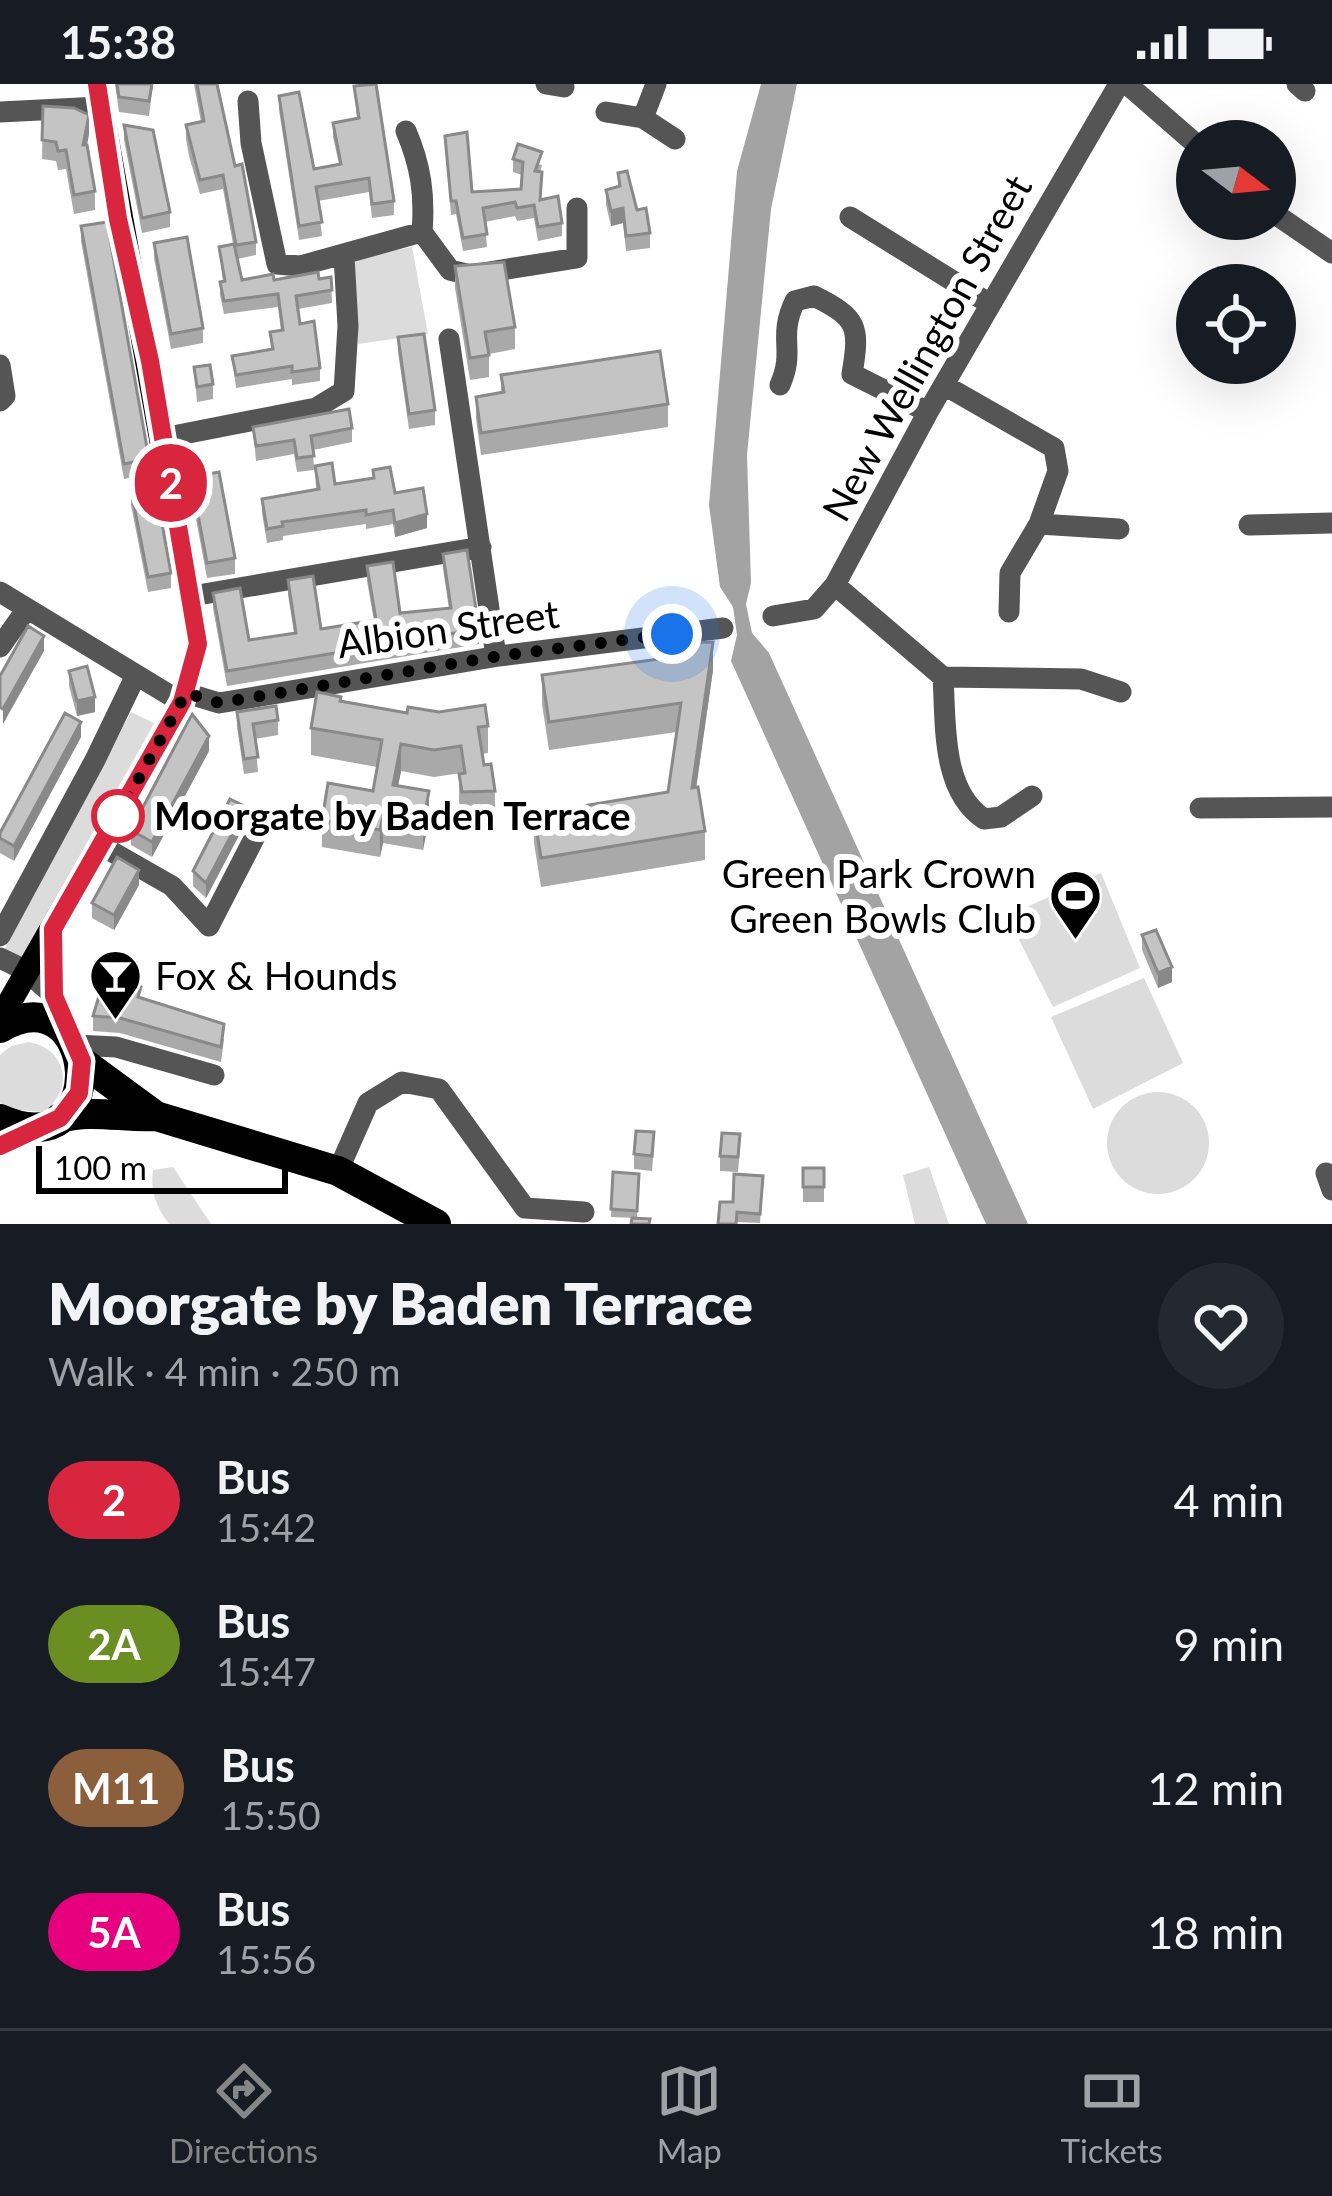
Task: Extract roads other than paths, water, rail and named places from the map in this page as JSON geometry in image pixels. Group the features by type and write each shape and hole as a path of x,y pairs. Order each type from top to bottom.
{"highway":[{"path":"0,1028 23,1019 40,1020 156,1116"},
{"path":"0,1146 48,1122 79,1093 75,1048"},
{"path":"0,1119 17,1126 80,1113 156,1116 338,1171 436,1224"}],"main road":[{"path":"0,1019 184,698 198,644 98,96"},
{"path":"53,929 54,996 75,1048"}],"street":[{"path":"644,118 656,84"},
{"path":"1123,84 1176,128"},
{"name":"New Wellington Street","path":"773,616 814,609 835,585 928,412 1123,84"},
{"path":"0,112 98,96"},
{"path":"248,101 251,143 277,264 300,266 422,232"},
{"path":"606,112 644,118 676,140"},
{"path":"406,131 422,180 422,232 450,270 470,275 577,258 577,208"},
{"path":"850,217 991,304"},
{"path":"1296,232 1332,253"},
{"path":"163,438 316,408 344,391 348,326 344,256"},
{"path":"780,385 790,361 785,322 795,301 814,296 845,311 858,335 852,374 928,412"},
{"path":"449,339 496,656"},
{"path":"0,365 5,396 0,401"},
{"path":"944,385 1054,448 1058,471 1039,524 1010,573 1010,612"},
{"path":"1250,525 1332,523"},
{"path":"1039,524 1119,529"},
{"path":"191,596 481,547"},
{"path":"835,585 944,677 1081,679 1120,692"},
{"path":"0,592 136,675 184,698"},
{"path":"0,647 26,610"},
{"name":"Albion Street","path":"184,698 219,703 496,656 723,628"},
{"path":"0,936 136,675"},
{"path":"944,677 947,751 968,809 984,819 1001,817 1032,796"},
{"path":"1200,808 1332,807"},
{"path":"102,846 172,886 209,926 262,824"},
{"path":"0,958 25,970 54,996"},
{"path":"75,1048 116,1047 214,1075"},
{"path":"338,1171 368,1103 402,1082 439,1089 525,1208 584,1212"}],"place":[{"name":"Moorgate by Baden Terrace","path":"118,816"},
{"name":"Green Park Crown Green Bowls Club","path":"1075,942"},
{"name":"Fox & Hounds","path":"116,1022"}]}
